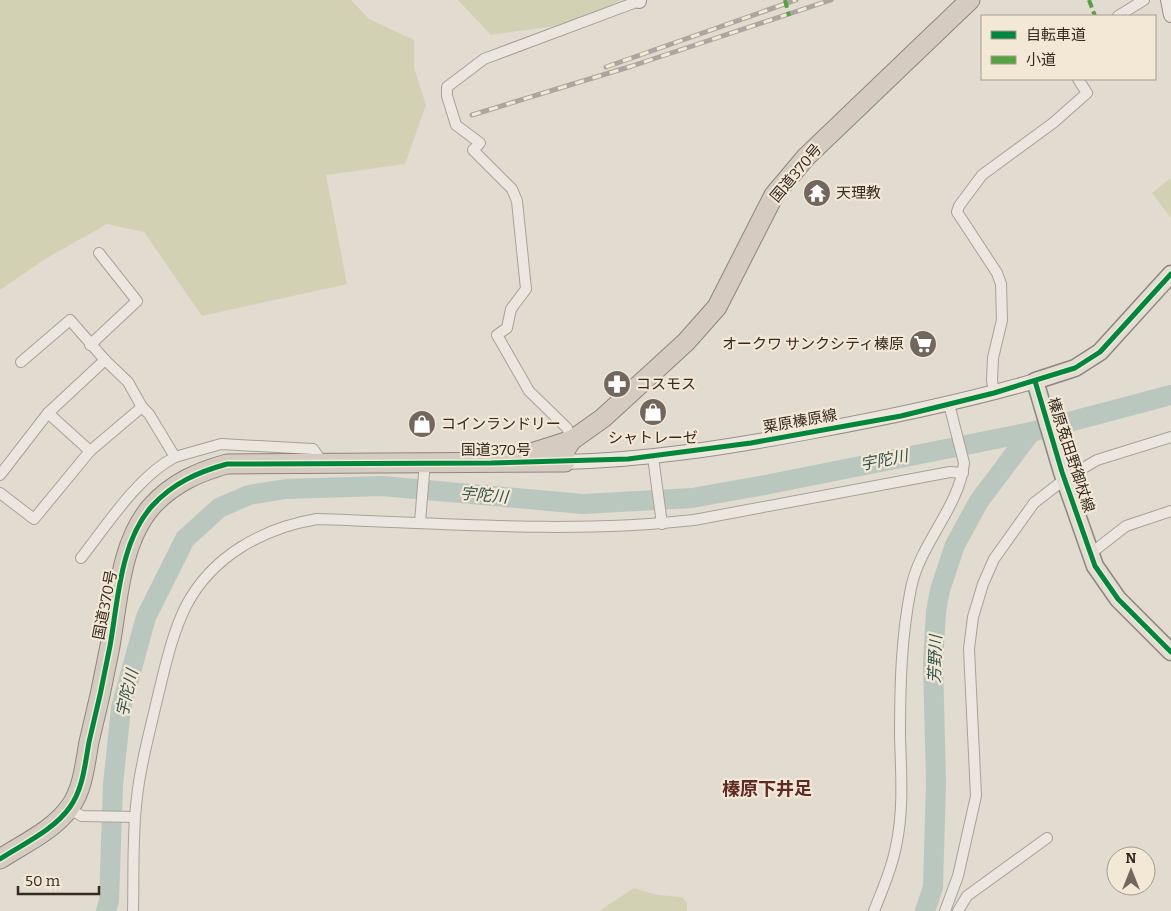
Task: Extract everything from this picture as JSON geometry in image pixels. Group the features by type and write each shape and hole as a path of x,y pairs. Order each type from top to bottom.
{"highway":[{"name":"国道370号","path":"491,463 527,455 572,440 603,418 686,342 717,307 774,196 806,157 970,0"},
{"path":"565,462 565,450 572,440"},
{"name":"国道370号","path":"0,859 77,812 76,798 103,683 127,555 142,521 152,506 178,484 192,475 227,464 323,463 425,466 565,462"}],"main road":[{"path":"1168,0 1171,15"},
{"name":"榛原菟田野御杖線","path":"1171,274 1100,352 1037,388 1063,475 1090,554 1107,585 1171,651"},
{"name":"粟原榛原線","path":"565,462 653,457 751,443 900,416 994,393 1037,388"}],"street":[{"path":"572,440 567,428 529,391 496,335 507,328 511,309 526,290 517,201 512,189 473,150 480,143 456,125 447,96 447,87 484,59 639,0"},
{"path":"1120,15 1144,0"},
{"path":"994,393 992,380 993,358 1002,320 1001,284 997,272 957,212 959,206 982,175 1053,123 1088,93 1079,80"},
{"path":"90,345 137,301 99,252"},
{"path":"20,362 70,320 90,345 128,382 175,457"},
{"path":"0,475 48,413 105,360"},
{"path":"874,911 887,879 896,846 901,804 900,707 906,616 910,593 927,545 958,487 963,468 948,404"},
{"path":"0,493 34,519 90,451 142,407"},
{"path":"48,413 90,451"},
{"path":"945,911 958,876 976,796 969,649 973,617 983,584 994,559 1011,533 1034,504 1063,475 1097,460 1171,437"},
{"path":"81,558 139,486 164,463 175,457 221,444 313,449 323,463"},
{"path":"653,457 662,522"},
{"path":"420,520 425,466"},
{"path":"133,911 134,817 140,774 175,634 187,606 200,585 221,562 255,537 290,523 317,519 420,520 560,527 694,520 963,468"},
{"path":"1090,554 1126,526 1171,512"},
{"path":"77,812 134,817"},
{"path":"958,911 967,896 1047,838"}],"shaded area":[{"path":"0,0 351,0 369,19 414,40 414,68 426,105 405,164 326,175 347,284 202,316 144,232 107,224 45,259 0,290"},
{"path":"458,0 621,0 597,12 555,26 491,35"},
{"path":"1171,178 1171,218 1152,193"},
{"path":"634,888 657,895 682,897 687,903 687,911 599,911"}],"waterway":[{"name":"宇陀川","path":"106,911 109,901 113,785 121,708 146,617 185,539 219,508 249,495 285,489 382,486 583,504 692,498 1031,432 1171,395"},
{"name":"芳野川","path":"925,911 933,887 936,782 933,662 936,612 940,590 955,545 979,501 1031,432"}],"railway":[{"path":"606,67 796,0"},
{"path":"472,115 632,66 831,0"}],"marked path":[{"path":"785,0 789,16"},
{"path":"1089,0 1095,15"}],"cycle path":[{"path":"0,859 56,823 70,807 78,792 108,658 118,591 127,554 141,521 152,506 168,491 187,479 227,464 491,463 628,459 751,443 901,416 994,393 1075,368 1100,352 1171,274"},
{"path":"1035,381 1062,472 1095,566 1118,599 1171,652"}],"place":[{"name":"天理教","path":"817,193"},
{"name":"オークワ サンクシティ榛原","path":"923,344"},
{"name":"コスモス","path":"617,384"},
{"name":"シャトレーゼ","path":"653,412"},
{"name":"コインランドリー","path":"422,424"}],"district":[{"name":"榛原下井足","path":"767,789"}]}
